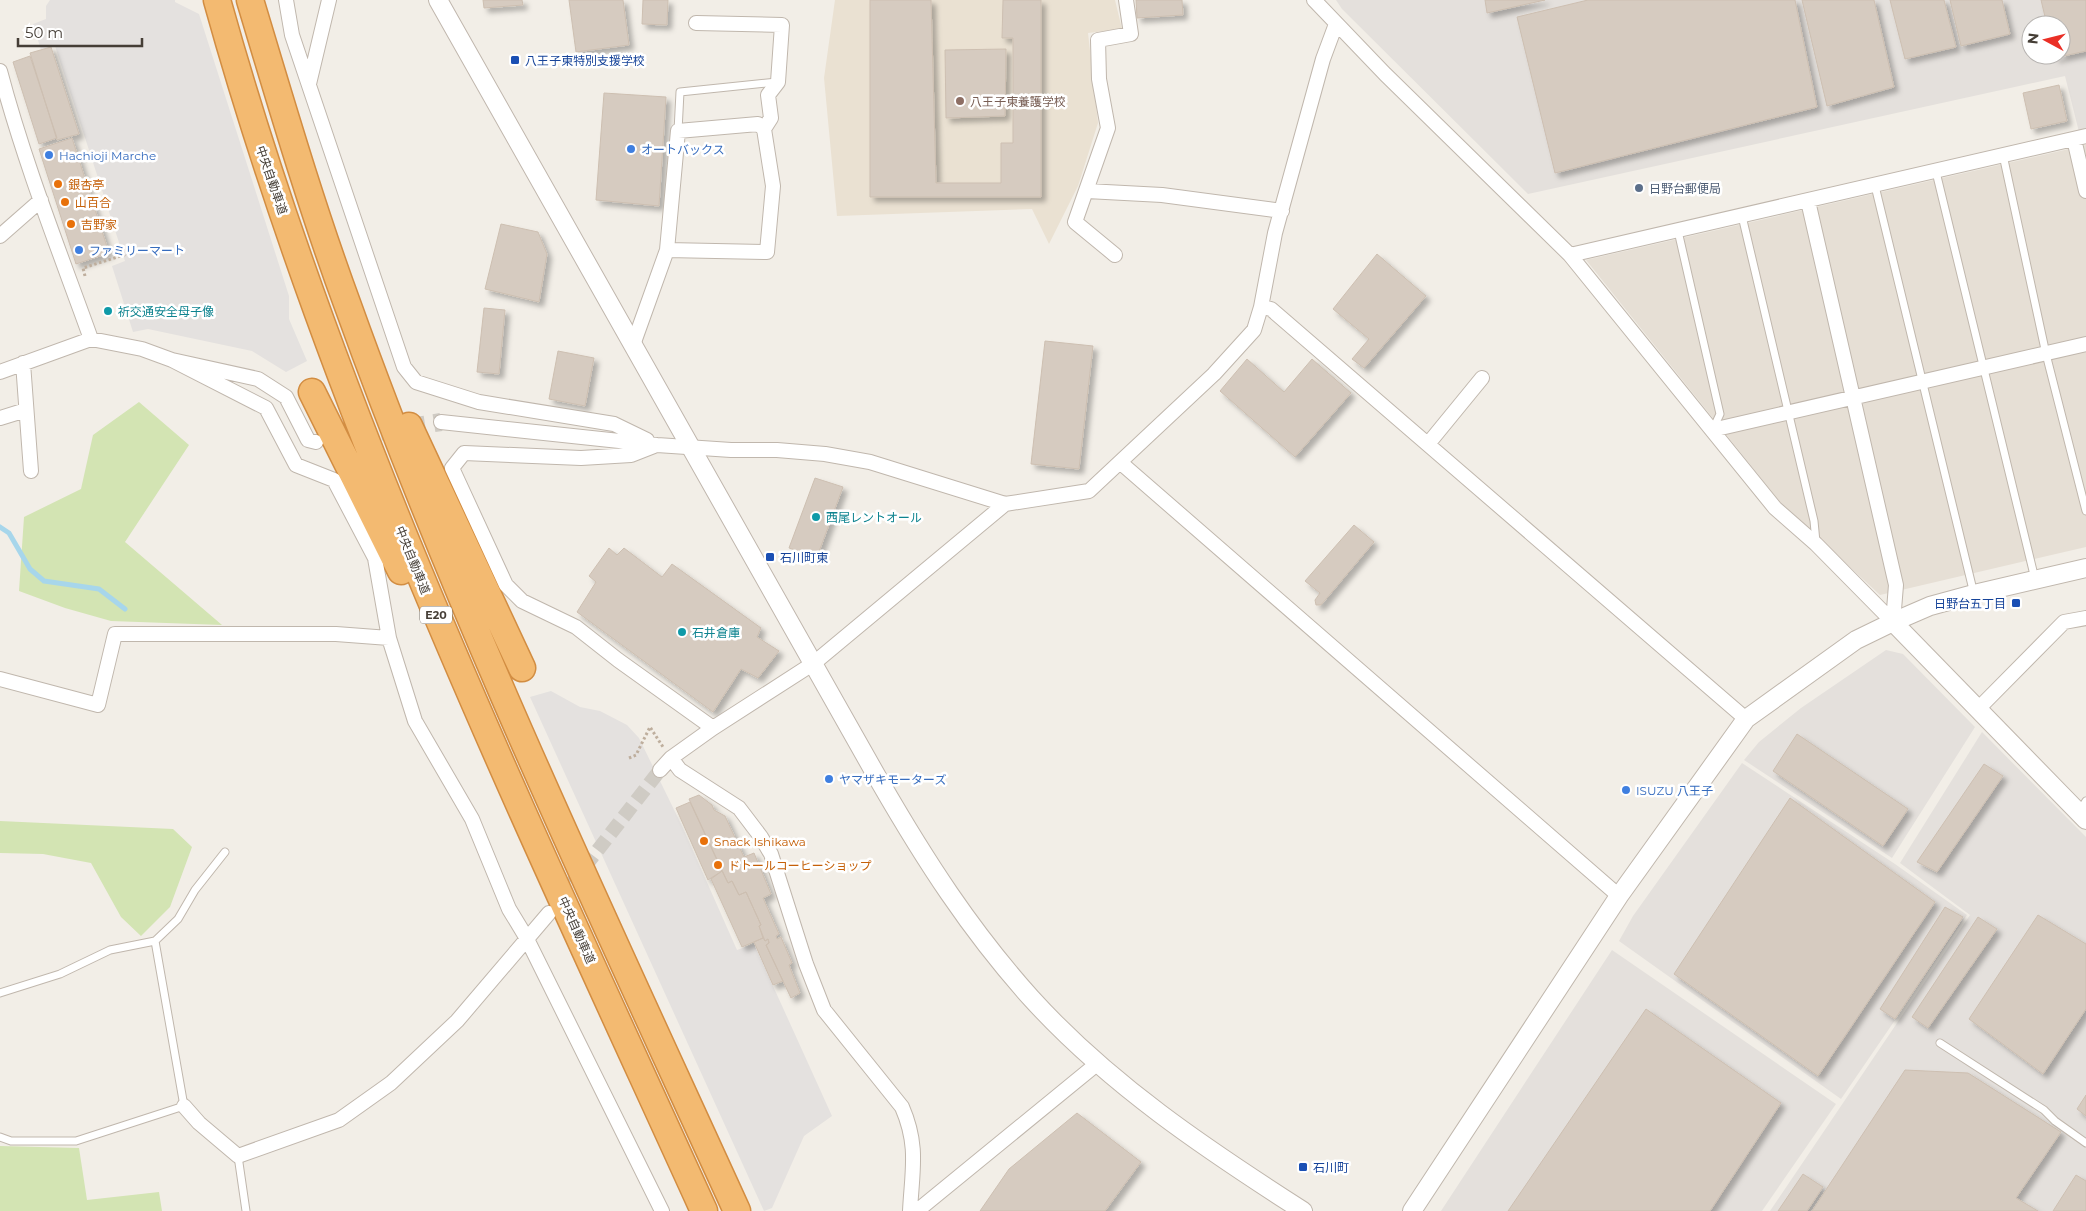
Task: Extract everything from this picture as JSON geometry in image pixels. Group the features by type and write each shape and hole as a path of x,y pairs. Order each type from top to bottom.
{"highway":[{"name":"中央自動車道","path":"217,0 262,151 311,296 422,582 514,792 704,1211"},
{"name":"E20","path":"250,0 292,139 347,306 426,511 486,654 737,1211"},
{"path":"347,306 426,459 522,668"},
{"path":"312,392 514,792"}],"street":[{"path":"286,0 292,35 404,367 416,382 479,402 614,424 657,445"},
{"path":"309,85 329,0"},
{"path":"438,0 689,446 880,782 942,887 976,932 1031,998 1098,1063 1207,1150 1304,1211"},
{"path":"1115,255 1075,222 1108,128 1100,79 1098,40 1131,34 1126,0"},
{"path":"1314,0 1570,255 1775,508 1816,544 2084,811"},
{"path":"696,23 782,25 778,82 768,95 771,118 764,129"},
{"path":"441,422 657,445 825,454 870,462 1005,504 1089,491 1121,463 1250,337 1261,307 1275,233 1323,59 1336,24"},
{"path":"0,71 11,112 91,339"},
{"path":"633,345 667,250 678,131 758,124 764,129 773,186 767,252 667,250"},
{"path":"1570,255 1936,172 2080,137 2086,192"},
{"path":"1087,191 1162,195 1282,212"},
{"path":"0,236 41,200"},
{"path":"1808,201 1896,585 1893,622"},
{"path":"1261,307 1272,309 1746,719"},
{"path":"0,372 91,339 142,349 172,360 266,408 296,465 334,480 375,558 388,638 415,721 472,819 510,909 526,937 662,1211"},
{"path":"1712,430 2086,344"},
{"path":"172,360 258,379 286,398 308,440 316,442"},
{"path":"23,364 31,471"},
{"path":"1428,444 1482,378"},
{"path":"0,418 26,410"},
{"path":"657,445 631,456 581,458 464,453 452,468 506,585 522,601 576,627 618,660 713,728"},
{"path":"1121,463 1619,896"},
{"path":"660,770 671,758 713,728 814,663 1005,504"},
{"path":"1412,1211 1619,896 1746,719 1856,640 1893,622 1930,606 2086,568"},
{"path":"1979,708 2064,622 2086,618"},
{"path":"0,679 98,705 115,634 336,634 388,638"},
{"path":"671,758 680,770 739,808 771,854 806,964 824,1010 902,1108 910,1126 914,1150 910,1211"},
{"path":"184,1106 199,1123 238,1156 339,1120 391,1083 457,1021 526,937 549,913"},
{"path":"918,1211 1098,1063"}],"lane":[{"path":"678,131 680,92 778,82"},
{"path":"2003,156 2046,354 2086,511"},
{"path":"1936,172 2036,580"},
{"path":"1875,186 1921,383 1974,594"},
{"path":"1742,216 1814,521 1816,544"},
{"path":"1678,231 1720,414 1712,430"},
{"path":"0,993 60,974 110,950 155,941 178,919 195,890 225,852"},
{"path":"0,1138 11,1142 76,1141 184,1106 155,941"},
{"path":"1940,1043 2044,1110 2055,1122 2086,1143"},
{"path":"238,1156 246,1211"}],"path":[{"path":"83,268 127,254"},
{"path":"629,758 636,755 650,727 671,758"}],"shaded area":[{"path":"50,0 175,0 175,2 199,14 289,296 289,319 307,361 286,372 252,351 148,329 133,332 112,266 125,261 75,107 55,46 41,50 33,24 46,19 46,6"},
{"name":"八王子東養護学校","path":"835,0 1115,0 1122,29 1088,33 1098,123 1078,186 1049,244 1032,209 837,216 824,78"},
{"path":"1336,0 2086,0 2086,131 2079,132 2065,76 1528,194 1342,9"},
{"path":"2086,145 2086,547 1880,595 1781,503 1586,260"},
{"path":"1886,650 1903,654 1975,727 1892,858 1744,760 1759,742 1801,708"},
{"path":"551,691 580,707 600,711 627,725 639,738 682,826 737,950 754,944 832,1116 804,1136 772,1208 764,1211 530,697"},
{"path":"1982,732 2086,837 2086,1211 1770,1211 1970,915 1900,863"},
{"path":"1742,763 1895,864 1967,915 1841,1099 1619,941 1633,916"},
{"path":"1612,950 1836,1104 1762,1211 1441,1211"}],"green space":[{"path":"139,402 189,445 125,542 222,625 111,621 65,608 19,591 24,517 81,489 93,435"},
{"path":"0,821 173,829 192,847 170,907 141,936 121,917 91,863 43,854 0,853"},
{"path":"0,1146 79,1148 87,1200 159,1192 162,1211 0,1211"}],"building":[{"path":"483,0 522,0 523,5 484,8"},
{"path":"569,0 623,0 629,45 576,52"},
{"path":"643,0 668,0 667,25 642,24"},
{"path":"870,0 931,0 936,183 1001,183 1001,143 1013,143 1013,38 1002,38 1003,0 1041,0 1041,197 870,197"},
{"path":"1136,0 1182,0 1183,15 1137,18"},
{"path":"1485,0 1545,0 1487,13"},
{"path":"1588,0 1795,0 1817,107 1555,173 1517,17"},
{"path":"1802,0 1874,0 1894,87 1827,106"},
{"path":"1890,0 1944,0 1956,47 1905,59"},
{"path":"1950,0 2002,0 2010,34 1961,46"},
{"path":"2041,0 2086,0 2086,51 2071,54 2071,15 2045,15"},
{"path":"51,47 79,134 57,140 30,53"},
{"path":"1006,49 1005,116 946,118 945,50"},
{"path":"30,56 57,138 39,144 13,62"},
{"path":"2059,85 2067,121 2031,129 2023,93"},
{"name":"オートバックス","path":"604,93 666,97 659,206 596,200"},
{"path":"72,138 109,253 76,264 39,149"},
{"path":"501,224 538,232 547,254 539,302 485,289"},
{"path":"1377,254 1426,296 1364,368 1352,359 1369,339 1333,309"},
{"path":"484,308 505,310 499,374 477,372"},
{"path":"1045,341 1093,346 1079,469 1031,464"},
{"path":"558,351 594,358 585,406 549,399"},
{"path":"1247,359 1284,392 1312,359 1351,393 1295,457 1220,391"},
{"name":"西尾レントオール","path":"815,478 843,487 817,557 789,548"},
{"path":"1354,525 1374,542 1321,605 1316,605 1315,600 1320,593 1305,581"},
{"name":"石井倉庫","path":"609,548 617,555 624,548 662,577 672,564 761,628 757,637 779,651 758,678 741,669 713,712 577,612 596,582 589,576"},
{"path":"1797,734 1908,809 1883,846 1773,771"},
{"path":"1984,764 2003,776 1937,872 1917,862"},
{"path":"699,795 712,805 714,810 725,816 744,857 754,853 771,894 763,898 779,934 776,936 777,939 781,937 792,963 789,965 800,993 791,998 766,945 769,943 768,939 765,941 759,926 761,925 746,892 739,895 732,881 728,883 689,799"},
{"path":"1790,798 1935,902 1818,1076 1674,974"},
{"path":"690,802 722,871 708,880 676,808"},
{"path":"722,871 728,883 732,881 739,895 746,892 761,925 759,926 763,938 742,947 711,879"},
{"path":"1945,907 1963,917 1895,1019 1880,1009"},
{"path":"2038,915 2086,944 2086,1009 2043,1074 1969,1019"},
{"path":"1978,917 1997,929 1928,1028 1912,1017"},
{"path":"763,938 765,941 768,939 769,943 766,945 783,981 773,985 754,942"},
{"path":"1646,1009 1781,1103 1710,1211 1508,1211"},
{"path":"1905,1070 1968,1073 2061,1132 2016,1198 2038,1211 1812,1211"},
{"path":"2086,1095 2086,1116 2077,1109"},
{"path":"1077,1113 1141,1162 1105,1211 980,1211 1009,1169"},
{"path":"1803,1174 1823,1187 1807,1211 1778,1211"},
{"path":"2076,1175 2086,1181 2086,1211 2053,1211"}],"waterway":[{"path":"0,527 9,533 30,569 44,581 99,589 125,609"}],"tunnel":[{"path":"354,436 441,422"},
{"path":"559,900 660,770"}],"place":[{"name":"八王子東特別支援学校","path":"515,60"},
{"name":"八王子東養護学校","path":"960,101"},
{"name":"オートバックス","path":"631,149"},
{"name":"Hachioji Marche","path":"49,155"},
{"name":"銀杏亭","path":"58,184"},
{"name":"日野台郵便局","path":"1639,188"},
{"name":"山百合","path":"65,202"},
{"name":"吉野家","path":"71,224"},
{"name":"ファミリーマート","path":"79,250"},
{"name":"祈交通安全母子像","path":"108,311"},
{"name":"西尾レントオール","path":"816,517"},
{"name":"石川町東","path":"770,557"},
{"name":"日野台五丁目","path":"2016,603"},
{"name":"石井倉庫","path":"682,632"},
{"name":"ヤマザキモーターズ","path":"829,779"},
{"name":"ISUZU 八王子","path":"1626,790"},
{"name":"Snack Ishikawa","path":"704,841"},
{"name":"ドトールコーヒーショップ","path":"718,865"},
{"name":"石川町","path":"1303,1167"}]}
